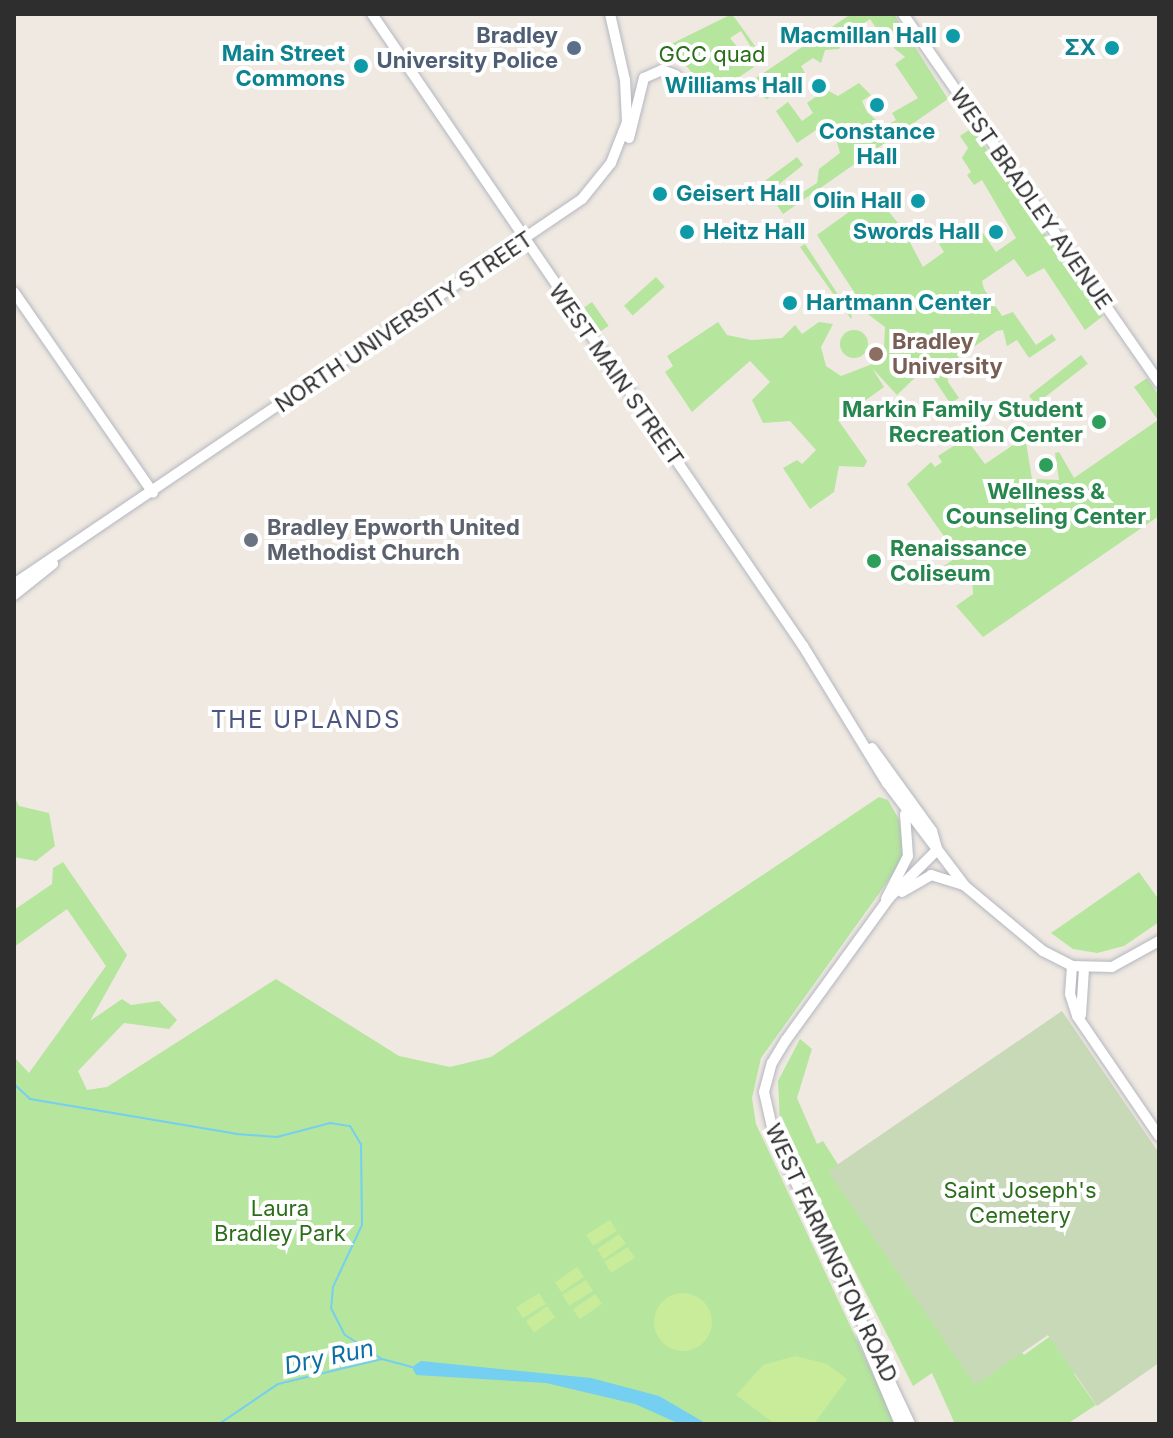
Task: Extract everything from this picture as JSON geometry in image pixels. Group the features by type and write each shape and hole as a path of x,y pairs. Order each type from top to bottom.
{"main road":[{"name":"WEST MAIN STREET","path":"372,14 861,736 932,831 937,850"},
{"name":"NORTH UNIVERSITY STREET","path":"14,584 60,557 582,199 617,150 628,100 610,14"},
{"name":"WEST BRADLEY AVENUE","path":"903,14 1159,383"},
{"path":"617,150 628,142 644,78 662,70 676,75"},
{"path":"14,292 153,493"},
{"name":"NORTH UNIVERSITY STREET","path":"14,595 60,557"},
{"name":"WEST MAIN STREET","path":"861,736 902,804 965,886 1043,951 1078,967"},
{"path":"884,905 911,843 902,804"},
{"name":"WEST FARMINGTON ROAD","path":"910,1424 774,1136 764,1092 779,1050 884,905 937,850"},
{"path":"884,905 931,875 965,886"},
{"path":"1159,941 1123,963 1078,967 1080,1008 1092,1039 1159,1136"},
{"path":"854,1303 900,1424"}],"green space":[{"name":"GCC quad","path":"732,14 765,60 761,63 741,31 730,38 754,67 711,96 669,45"},
{"path":"851,14 894,14 948,99 783,214 762,183 797,157 803,165 778,185 789,201 817,183 819,169 840,153 836,139 822,126 797,143 776,111 788,102 802,121 813,113 807,103 821,93 827,90 838,96 859,83 871,95 862,101 867,112 884,127 896,120 892,113 918,98 895,64 905,57 894,48 892,35 884,40 870,19 848,34 839,49 825,50 821,63 813,58 801,66 805,73 767,99 762,96 753,80"},
{"path":"972,128 1103,316 1085,330 1044,268 1027,277 1014,259 982,281 984,289 1002,316 1013,312 1036,345 1052,334 1056,340 1029,358 1017,340 1007,346 1003,330 997,331 947,365 948,382 959,398 950,403 926,367 897,395 872,368 884,387 838,420 867,461 864,467 839,466 834,492 810,509 783,468 797,460 802,464 816,450 790,421 763,423 752,400 770,382 750,361 692,412 665,372 673,366 667,356 718,322 727,335 751,340 782,338 795,325 802,334 819,322 833,324 821,347 826,366 841,376 870,365 884,347 885,327 869,315 817,235 874,194 903,229 923,267 944,252 939,244 949,237 943,228 949,223 954,230 974,220 996,252 1016,238 982,180 974,185 967,175 971,172 962,158 968,148 960,136"},
{"path":"805,244 852,316 851,319 800,247"},
{"path":"656,277 665,287 633,315 624,306"},
{"path":"592,302 609,326 600,331 584,308"},
{"path":"854,330 864,334 868,344 864,354 854,358 844,354 840,344 844,334"},
{"path":"1081,355 1088,364 1036,404 1029,396"},
{"path":"1147,378 1159,396 1159,516 983,637 956,606 973,594 972,578 959,567 944,566 958,556 907,484 931,462 935,467 942,462 938,456 955,445 970,444 985,464 1019,441 1026,442 1032,479 1059,480 1055,453 1059,452 1074,478 1158,420 1134,387"},
{"path":"14,796 19,806 49,813 55,846 36,861 14,857"},
{"name":"Laura Bradley Park","path":"879,797 888,800 906,832 903,860 761,1058 752,1098 756,1124 896,1424 14,1424 14,1057 29,1073 106,966 67,909 14,947 14,910 52,884 53,868 63,862 127,955 90,1021 122,999 131,1005 159,1001 177,1020 169,1029 124,1023 78,1071 87,1090 107,1087 276,979 399,1056 450,1067 491,1057"},
{"path":"1139,872 1159,900 1159,922 1124,946 1097,953 1073,949 1051,933"},
{"name":"Saint Joseph's Cemetery","path":"1062,1011 1159,1153 1159,1363 1097,1406 1048,1335 975,1385 828,1171"},
{"path":"800,1039 812,1049 797,1098 817,1144 823,1141 881,1232 1015,1342 1024,1355 1056,1332 1082,1367 1074,1374 1096,1405 1067,1424 955,1424 932,1373 913,1386 780,1123 778,1081"},
{"path":"610,1220 617,1231 593,1246 586,1235"},
{"path":"619,1234 626,1244 604,1259 597,1249"},
{"path":"628,1247 635,1258 611,1273 604,1262"},
{"path":"577,1267 584,1277 562,1292 555,1282"},
{"path":"586,1280 593,1291 569,1306 562,1295"},
{"path":"539,1293 546,1304 523,1318 516,1307"},
{"path":"683,1293 694,1295 703,1302 710,1311 710,1333 703,1342 694,1349 683,1351 672,1349 663,1342 656,1333 654,1322 656,1311 663,1302 672,1295"},
{"path":"595,1294 602,1304 580,1319 573,1309"},
{"path":"547,1306 555,1317 534,1333 526,1321"},
{"path":"795,1356 827,1364 847,1379 814,1424 775,1424 736,1395 763,1365"}],"water":[{"name":"Dry Run","path":"421,1361 591,1378 659,1396 707,1424 680,1424 635,1404 546,1383 416,1375 412,1367"}],"waterway":[{"path":"14,1084 30,1099 236,1134 277,1137 330,1123 350,1126 361,1144 362,1225 333,1287 331,1308 345,1335 382,1359"},
{"name":"Dry Run","path":"219,1424 278,1384 382,1359 412,1367"}],"place":[{"name":"Macmillan Hall","path":"953,36"},
{"name":"Bradley University Police","path":"574,48"},
{"name":"ΣΧ","path":"1112,48"},
{"name":"Main Street Commons","path":"361,66"},
{"name":"Williams Hall","path":"819,86"},
{"name":"Constance Hall","path":"877,105"},
{"name":"Geisert Hall","path":"660,194"},
{"name":"Olin Hall","path":"918,201"},
{"name":"Heitz Hall","path":"687,232"},
{"name":"Swords Hall","path":"996,232"},
{"name":"Hartmann Center","path":"790,303"},
{"name":"Bradley University","path":"876,354"},
{"name":"Markin Family Student Recreation Center","path":"1099,422"},
{"name":"Wellness & Counseling Center","path":"1046,465"},
{"name":"Bradley Epworth United Methodist Church","path":"251,540"},
{"name":"Renaissance Coliseum","path":"874,561"}],"district":[{"name":"THE UPLANDS","path":"306,720"}]}
